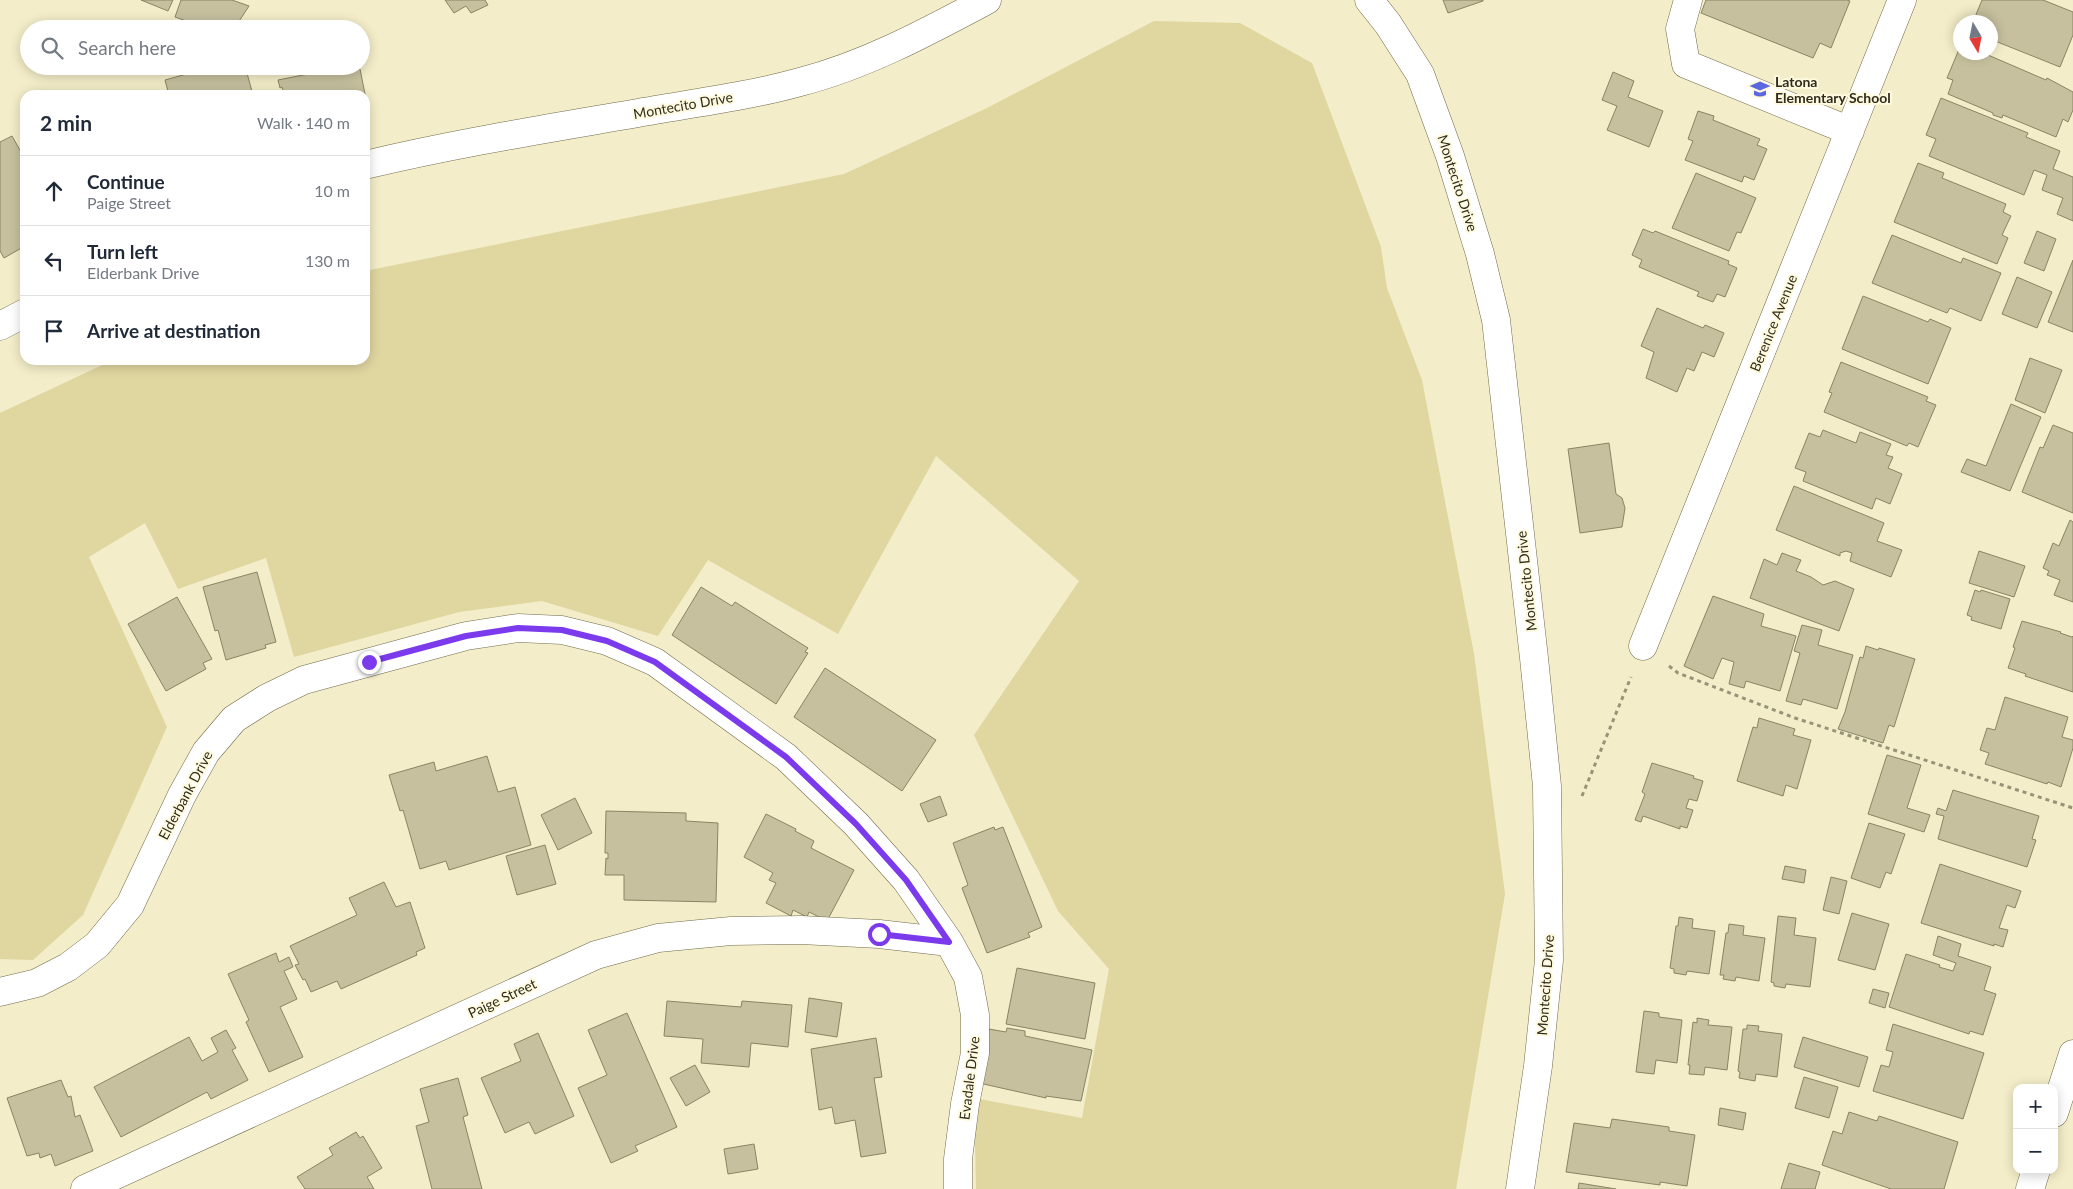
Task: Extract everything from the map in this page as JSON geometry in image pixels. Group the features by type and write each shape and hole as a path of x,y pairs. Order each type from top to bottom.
{"street":[{"name":"Montecito Drive","path":"370,164 435,148 698,103 800,82 866,60 931,30 987,0"},
{"name":"Montecito Drive","path":"1369,0 1388,24 1420,74 1456,174 1480,254 1496,320 1547,786 1549,960 1538,1066 1520,1189"},
{"path":"1688,0 1680,30 1686,64 1850,131"},
{"name":"Berenice Avenue","path":"1643,646 1902,0"},
{"path":"0,326 20,316"},
{"name":"Elderbank Drive","path":"0,992 37,983 68,967 97,945 130,905 182,794 206,752 234,719 267,698 304,680 466,636 518,628 562,630 607,641 655,662 786,757 856,824 906,880 949,942"},
{"name":"Paige Street","path":"85,1189 596,955 658,938 731,931 802,930 879,934 949,942"},
{"name":"Evadale Drive","path":"949,942 968,977 975,1015 975,1053 959,1150 958,1189"},
{"path":"2058,1101 2073,1054"},
{"path":"2030,1189 2035,1174"}],"path":[{"path":"1582,798 1643,646 1678,673 1795,718 2073,808"}],"shaded area":[{"path":"1154,21 1240,23 1312,63 1381,247 1387,288 1422,380 1474,654 1505,894 1456,1189 976,1189 974,1098 1082,1118 1109,969 1058,911 974,735 1079,581 936,456 838,634 708,560 658,636 542,601 459,612 294,657 266,558 178,589 145,523 89,557 167,727 83,915 33,960 0,959 0,413 102,365 370,365 370,270 844,174 987,108"}],"building":[{"path":"141,0 173,0 168,11"},
{"path":"181,0 232,0 249,6 240,20 184,20 175,17"},
{"path":"445,0 485,0 488,5 471,13 466,6 454,13"},
{"path":"1443,0 1483,0 1483,1 1448,13"},
{"path":"1706,0 1850,1 1831,48 1820,43 1813,58 1701,13"},
{"path":"1982,0 2043,0 2073,12 2073,35 2060,67 1998,42 1998,15 1976,15"},
{"path":"1998,59 2046,80 2047,78 2073,92 2073,110 2068,122 2063,119 2056,137 2003,115 2002,118 1993,115 1993,113 1948,94 1953,80 1947,78 1955,60"},
{"path":"1613,72 1634,81 1628,97 1663,111 1649,147 1607,130 1617,106 1602,100"},
{"path":"183,75 247,75 252,90 168,90 165,80"},
{"path":"303,75 361,75 364,90 283,90 282,87 280,88 278,80"},
{"path":"1941,98 2028,133 2026,137 2060,151 2053,169 2073,177 2073,221 2057,214 2063,198 2042,190 2047,175 2034,170 2024,195 1929,156 1936,139 1926,135"},
{"path":"1698,111 1714,116 1713,120 1760,139 1757,145 1767,149 1754,180 1744,176 1742,182 1685,160 1693,141 1688,139"},
{"path":"12,136 20,150 20,249 4,258 0,251 0,142"},
{"path":"1918,163 1944,173 1942,178 2006,204 2003,212 2011,216 2002,235 2008,238 1997,264 1894,222"},
{"path":"1696,173 1756,198 1741,233 1737,232 1729,251 1672,228"},
{"path":"1643,229 1653,233 1655,231 1729,261 1728,264 1737,268 1725,297 1717,294 1713,302 1697,296 1699,292 1639,267 1642,260 1632,255"},
{"path":"2037,231 2056,239 2044,271 2024,263"},
{"path":"1892,235 1961,263 1963,258 2001,273 1981,321 1950,308 1947,313 1872,283"},
{"path":"2073,260 2073,332 2048,322"},
{"path":"2017,277 2052,292 2037,328 2002,314"},
{"path":"1863,296 1928,322 1930,319 1951,328 1928,384 1842,349"},
{"path":"1657,308 1703,328 1705,325 1724,333 1714,357 1702,352 1694,371 1687,368 1677,392 1646,378 1654,352 1641,346"},
{"path":"2030,358 2062,370 2045,413 2015,400"},
{"path":"1841,362 1928,397 1926,401 1936,405 1918,447 1909,443 1907,446 1824,412 1832,393 1829,392"},
{"path":"2011,404 2041,417 2010,491 1961,472 1967,459 1986,466"},
{"path":"2053,425 2073,433 2073,513 2022,492 2040,447 2043,448"},
{"path":"1823,430 1856,443 1860,432 1891,444 1886,455 1893,457 1888,468 1902,474 1890,504 1876,498 1872,509 1803,481 1806,472 1795,468 1809,433 1820,437"},
{"path":"1609,443 1616,494 1622,498 1625,508 1622,527 1580,533 1568,449"},
{"path":"1794,486 1884,523 1877,541 1902,550 1891,577 1850,561 1852,553 1846,551 1840,553 1840,556 1776,530"},
{"path":"2070,520 2073,522 2073,602 2054,595 2060,580 2047,575 2049,571 2043,568 2053,543 2059,546"},
{"path":"1979,551 2025,566 2014,597 1969,583"},
{"path":"1782,553 1801,560 1796,571 1811,577 1823,585 1835,581 1854,589 1839,631 1750,598 1764,559 1777,565"},
{"path":"257,572 276,642 265,645 266,648 226,660 218,630 215,631 203,587"},
{"path":"701,587 732,606 735,602 808,648 805,652 808,653 776,704 672,635"},
{"path":"1975,590 2010,599 2001,629 1971,620 1972,617 1967,615"},
{"path":"1713,596 1764,614 1761,626 1796,636 1780,691 1746,681 1744,688 1729,684 1734,662 1722,658 1713,679 1684,666"},
{"path":"177,597 212,659 203,663 206,669 166,691 128,624"},
{"path":"2022,621 2073,636 2073,692 2025,676 2026,674 2008,668"},
{"path":"1802,625 1822,630 1818,645 1853,655 1837,709 1803,699 1801,705 1786,701 1800,653 1794,651"},
{"path":"1866,646 1915,659 1894,727 1889,725 1883,743 1838,729 1845,712 1860,657 1863,658"},
{"path":"825,668 936,740 902,791 794,717"},
{"path":"2005,697 2068,717 2062,737 2073,740 2073,748 2061,787 1985,764 1989,753 1980,750 1987,728 1995,730"},
{"path":"1759,718 1795,729 1793,735 1811,740 1797,789 1786,785 1783,796 1737,781 1753,727 1757,728"},
{"path":"1887,755 1921,765 1907,808 1930,815 1924,832 1868,814"},
{"path":"487,756 498,792 515,787 531,845 449,870 446,861 420,869 403,810 400,811 389,775 434,762 436,771"},
{"path":"1652,763 1694,776 1693,778 1703,781 1697,801 1689,799 1686,808 1693,810 1687,828 1680,826 1680,829 1643,816 1641,822 1635,820 1645,794 1642,792"},
{"path":"1953,790 2039,816 2032,839 2036,840 2027,867 1938,839 1944,816 1936,814 1938,808 1946,811"},
{"path":"940,796 947,815 928,822 920,804"},
{"path":"575,798 592,833 558,850 541,815"},
{"path":"606,811 686,813 686,821 718,823 716,902 624,900 624,875 605,875 606,858 608,859 608,853 605,853"},
{"path":"766,814 796,829 795,831 814,841 811,848 854,870 827,921 809,912 807,917 793,910 791,916 766,903 776,883 769,880 773,873 744,857"},
{"path":"1869,823 1905,834 1891,874 1886,872 1880,888 1851,878"},
{"path":"994,827 995,830 1003,827 1042,927 1028,933 1030,937 987,953 962,888 968,885 953,843"},
{"path":"545,845 556,884 517,895 506,856"},
{"path":"1940,864 2021,891 2015,908 2007,905 1999,928 2008,930 2003,947 1994,944 1994,946 1921,923"},
{"path":"1785,866 1806,870 1804,883 1782,879"},
{"path":"1831,877 1847,881 1839,914 1823,910"},
{"path":"384,882 396,907 410,902 425,948 416,952 417,955 341,989 337,981 311,992 295,965 299,964 290,946 357,915 349,898"},
{"path":"1852,913 1889,924 1875,970 1838,960"},
{"path":"1778,916 1796,918 1794,935 1816,938 1810,987 1786,984 1785,988 1774,986 1774,983 1771,982"},
{"path":"1679,917 1693,919 1692,928 1715,931 1709,974 1687,971 1686,975 1674,973 1674,969 1670,968"},
{"path":"1729,924 1744,926 1743,935 1765,938 1759,981 1736,977 1735,981 1723,979 1724,975 1720,975"},
{"path":"1938,936 1961,944 1958,956 1991,967 1984,990 1996,994 1983,1035 1970,1031 1969,1034 1889,1007 1906,954 1953,971 1956,963 1933,955"},
{"path":"276,953 279,962 289,957 293,967 284,971 297,999 280,1007 303,1057 269,1072 246,1022 249,1020 228,974"},
{"path":"1017,968 1095,983 1085,1039 1006,1024"},
{"path":"1873,989 1889,993 1885,1008 1869,1003"},
{"path":"809,998 842,1003 837,1037 805,1032"},
{"path":"667,1001 741,1007 742,1001 792,1005 788,1047 751,1043 749,1067 701,1063 703,1039 664,1036"},
{"path":"1644,1011 1659,1013 1659,1017 1682,1020 1677,1063 1656,1060 1654,1074 1636,1072"},
{"path":"627,1013 677,1127 635,1146 638,1151 611,1163 578,1088 607,1075 588,1030"},
{"path":"1697,1018 1709,1020 1708,1025 1732,1027 1727,1070 1705,1067 1704,1075 1689,1074 1690,1065 1688,1065 1693,1022 1697,1023"},
{"path":"1893,1024 1984,1053 1963,1119 1873,1091 1881,1065 1889,1067 1893,1052 1886,1050"},
{"path":"1747,1025 1759,1026 1758,1031 1782,1034 1777,1077 1756,1074 1755,1081 1739,1078 1740,1072 1738,1071 1743,1029 1747,1029"},
{"path":"1007,1028 1025,1031 1025,1036 1092,1050 1081,1101 1046,1096 1046,1098 979,1083 989,1029 1006,1032"},
{"path":"226,1030 236,1048 232,1050 248,1080 211,1099 207,1092 121,1137 94,1087 189,1037 202,1061 218,1052 211,1038"},
{"path":"538,1033 574,1116 535,1134 529,1122 505,1133 481,1078 521,1061 514,1044"},
{"path":"1803,1037 1868,1057 1859,1087 1794,1067"},
{"path":"876,1038 882,1077 874,1078 886,1153 861,1157 855,1120 835,1124 832,1107 819,1110 811,1049"},
{"path":"695,1065 710,1092 686,1106 670,1078"},
{"path":"1804,1077 1838,1087 1829,1118 1795,1108"},
{"path":"458,1078 468,1115 463,1117 482,1189 432,1189 416,1126 429,1122 420,1089"},
{"path":"61,1080 68,1097 71,1096 75,1117 80,1115 93,1151 55,1166 51,1154 40,1158 39,1153 27,1156 7,1098"},
{"path":"1720,1108 1746,1113 1743,1130 1718,1125"},
{"path":"1849,1112 1877,1121 1879,1116 1958,1142 1944,1189 1891,1189 1822,1165 1833,1131 1842,1134"},
{"path":"1612,1119 1669,1127 1669,1131 1695,1135 1687,1186 1660,1182 1660,1185 1566,1172 1574,1123 1610,1128"},
{"path":"356,1132 360,1138 363,1136 382,1168 367,1177 374,1189 305,1189 297,1177 333,1155 329,1148"},
{"path":"754,1144 758,1169 728,1174 724,1149"},
{"path":"1789,1163 1820,1172 1815,1189 1781,1189"},
{"path":"1579,1183 1616,1189 1578,1189"}],"place":[{"name":"Latona Elementary School","path":"1760,89"}],"route":[{"path":"369,662 466,636 518,628 562,630 607,641 655,662 786,757 856,824 906,880 949,942 879,934"}]}
